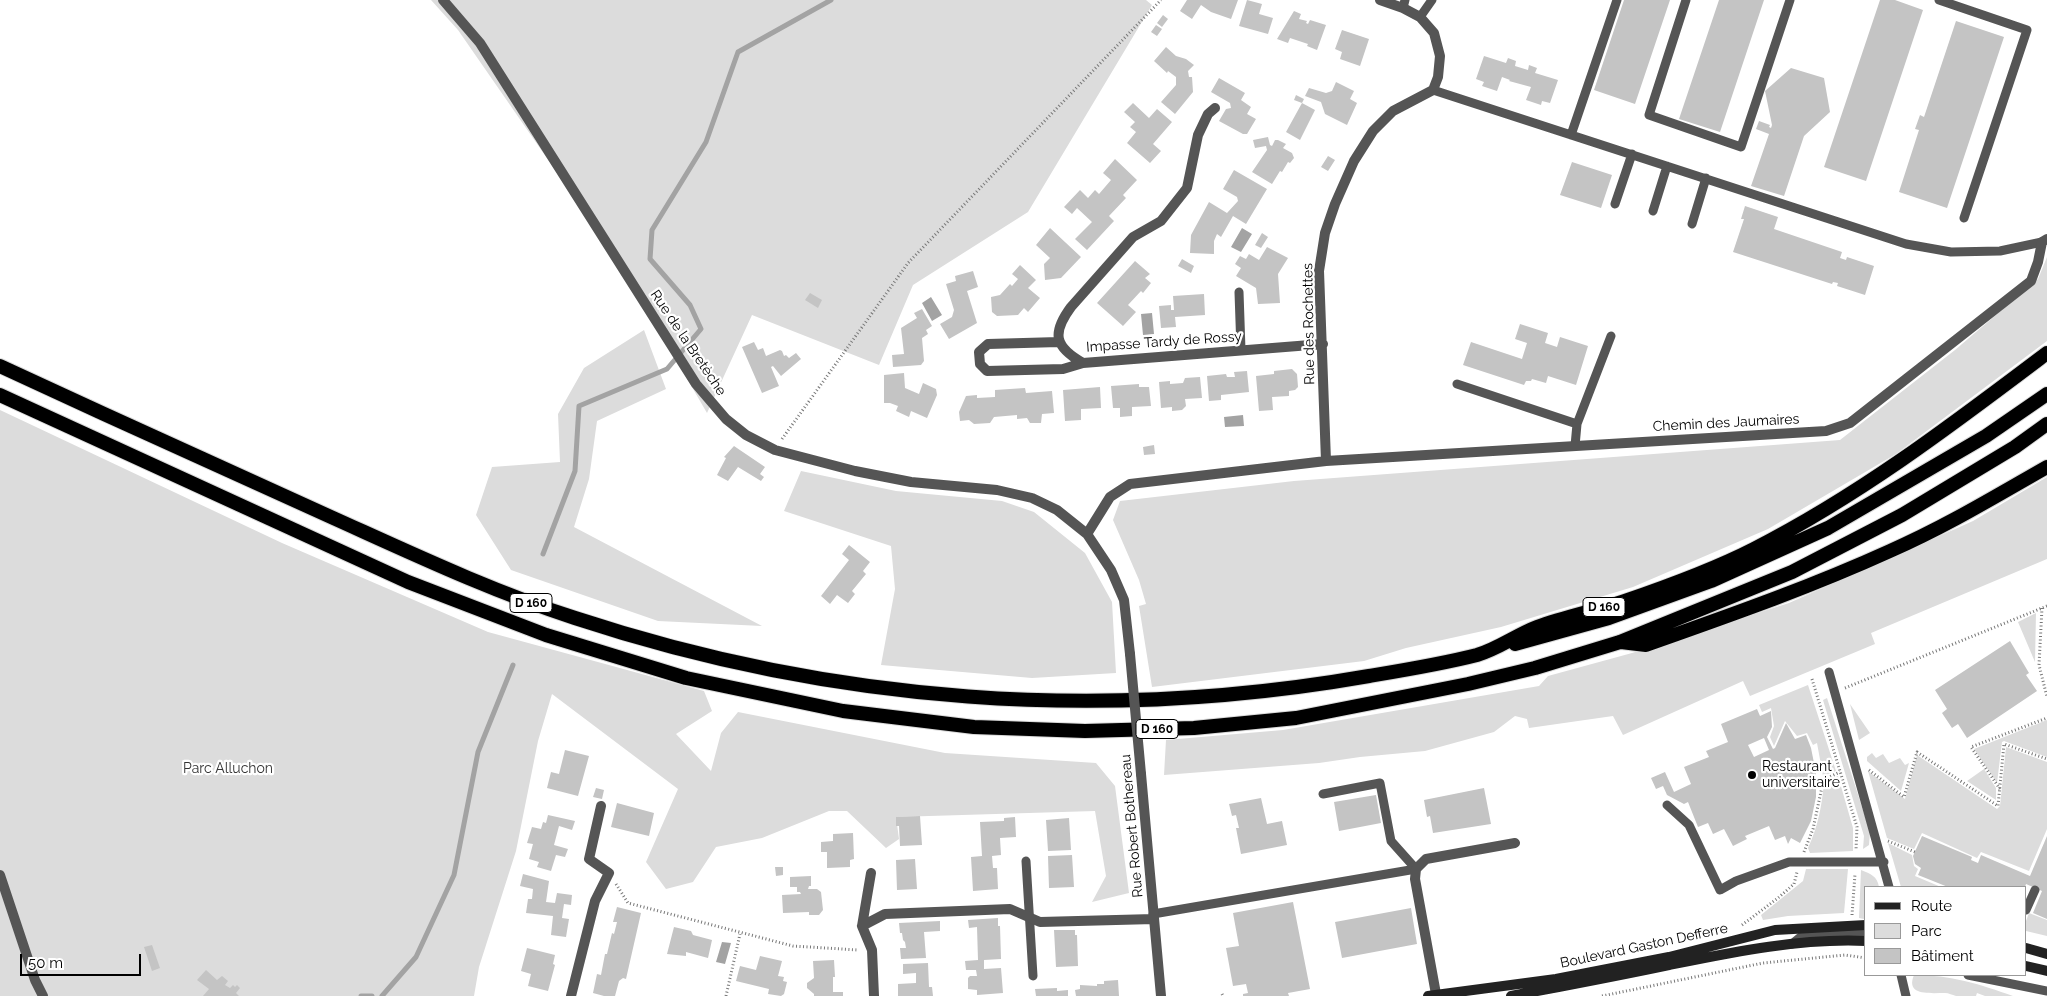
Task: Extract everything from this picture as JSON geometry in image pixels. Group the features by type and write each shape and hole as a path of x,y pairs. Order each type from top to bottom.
{"highway":[{"name":"D 160","path":"1484,653 1534,628 1624,601 1750,551 1859,490 1961,418 2047,353"},
{"name":"D 160","path":"0,366 409,552 535,605 665,646 815,679 906,692 978,698 1102,702 1150,701 1309,687 1484,653 1609,618 1702,585 1828,528 1986,436 2047,394"},
{"name":"D 160","path":"0,396 408,582 546,635 686,678 843,711 974,727 1086,731 1194,728 1296,718 1468,684 1535,668 1620,642 1800,567 1902,515 2015,447 2047,424"},
{"name":"D 160","path":"1620,642 1646,645 1823,580 1892,551 1960,517 2047,467"}],"main road":[{"name":"Boulevard Gaston Defferre","path":"1432,995 1566,977 1669,957 1776,930 1864,925"},
{"name":"Boulevard Gaston Defferre","path":"1512,996 1732,952 1792,944 1847,940 1864,941"},
{"path":"2027,948 2047,954"},
{"path":"2027,966 2047,971"}],"street":[{"name":"Rue de la Bretèche","path":"442,0 480,43 696,384 726,419 746,435 775,450 854,471 911,482 998,490 1032,498 1056,510 1087,534 1111,570 1124,600 1130,654"},
{"path":"1380,0 1404,4 1420,17 1434,33 1440,56 1438,77 1433,90"},
{"name":"Rue des Rochettes","path":"1326,461 1319,271 1325,234 1335,204 1354,161 1373,131 1393,111 1433,90"},
{"path":"1083,363 1063,369 987,371 980,364 979,352 988,344 1059,342 1058,331 1062,319 1071,307 1133,238 1161,221 1187,188 1198,135 1208,114 1215,108"},
{"name":"Chemin des Jaumaires","path":"1326,461 1826,431 1850,423 2031,281 2044,240"},
{"name":"Impasse Tardy de Rossy","path":"1059,342 1067,354 1083,363 1323,344"},
{"path":"1087,534 1110,497 1130,484 1326,461"},
{"name":"Rue Robert Bothereau","path":"1130,654 1161,996"},
{"path":"571,996 596,900 609,873 589,859 601,806"},
{"path":"1432,995 1415,879 1416,869 1426,859 1514,843"},
{"path":"870,873 862,926 872,950 874,996"},
{"path":"0,875 35,980 43,996"},
{"path":"862,926 884,914 1010,909 1040,922 1154,917"}],"lane":[{"path":"1420,17 1432,0"},
{"path":"1571,135 1617,0"},
{"path":"1686,0 1648,115 1741,147 1790,0"},
{"path":"1939,0 2027,30 1964,218"},
{"path":"1433,90 1906,244 1951,252 2000,251 2044,240"},
{"path":"1615,204 1632,154"},
{"path":"1653,212 1667,166"},
{"path":"1692,224 1706,178"},
{"path":"1240,292 1241,350"},
{"path":"1575,446 1577,424 1611,336"},
{"path":"1458,384 1577,424"},
{"path":"1829,672 1890,886"},
{"path":"1323,794 1380,783 1391,841 1416,869"},
{"path":"1667,805 1689,825 1720,890 1736,881 1789,862 1884,862"},
{"path":"1026,861 1032,976"},
{"path":"1154,917 1416,869"},
{"path":"2027,908 2035,890"},
{"path":"1792,944 1803,935 1864,932"},
{"path":"1901,976 1906,996"},
{"path":"1973,976 2047,991"}],"path":[{"path":"775,450 908,263 1162,0"},
{"path":"1819,699 2047,606"},
{"path":"2042,608 2039,665 2047,697"},
{"path":"1812,679 1857,827 1851,925"},
{"path":"2000,790 1971,747 2047,718"},
{"path":"1854,759 1904,797 1916,752 1998,806 2004,744 2047,760"},
{"path":"1877,837 1915,852"},
{"path":"609,873 628,904 740,934 807,948 872,950"},
{"path":"726,996 740,934"},
{"path":"1845,955 1847,940"},
{"path":"1602,996 1763,963 1845,955 1864,958"}],"green space":[{"path":"431,0 1146,0 1152,5 1028,212 913,285 879,365 752,315 707,413 621,265 458,30"},
{"path":"2047,257 2047,341 1896,454 1768,529 1633,587 1501,627 1406,648 1364,661 1152,687 1139,606 1146,604 1139,580 1113,520 1120,501 1294,481 1840,440 1955,350 2038,279"},
{"path":"644,330 666,389 597,421 589,479 574,527 762,626 658,621 511,570 476,515 492,467 560,462 558,414 584,368"},
{"name":"Parc Alluchon","path":"0,410 282,543 488,632 704,691 712,711 676,734 711,771 721,733 738,712 945,753 1096,763 1115,786 1129,893 1092,902 1106,876 1095,811 896,817 899,839 886,848 847,811 829,811 762,838 716,847 693,882 666,889 646,862 678,789 552,694 538,741 516,851 479,967 474,996 0,996"},
{"path":"801,471 896,491 1002,501 1034,512 1085,553 1112,602 1116,673 1032,678 881,665 895,589 891,546 784,511"},
{"path":"2047,477 2047,559 1871,633 1875,644 1750,696 1743,681 1623,735 1613,716 1529,728 1527,719 1515,716 1494,732 1425,751 1319,763 1164,775 1166,740 1283,730 1539,686 1548,676 1632,653 1789,603 1973,521"},
{"path":"2036,613 2035,662 2018,622"},
{"path":"1808,685 1836,771 1823,776 1817,743 1813,745 1807,733 1797,736 1785,721 1774,746 1770,737 1774,726 1771,708 1762,712 1759,705"},
{"path":"1827,698 1870,832 1869,845 1863,849 1864,836 1823,700"},
{"path":"1850,704 1870,733 1859,740"},
{"path":"2047,720 2047,757 2004,741 2002,742 1997,783 1974,749"},
{"path":"2006,747 2047,762 2047,829 2029,871 1981,852 1977,858 1922,833 1914,849 1887,838 1868,771 1905,799 1917,755 1997,809 2000,806"},
{"path":"1872,753 1876,758 1883,754 1889,763 1900,758 1905,765 1909,763 1901,791 1867,761 1867,757"},
{"path":"1984,769 1996,788 1996,800 1967,781"},
{"path":"1838,776 1853,828 1853,851 1810,853 1808,848 1819,816 1824,782"},
{"path":"1888,843 1912,855 1914,866 1918,869 1915,876 1939,886 1901,886"},
{"path":"1806,869 1848,869 1844,913 1788,916 1763,920 1761,915 1803,881"},
{"path":"1861,870 1873,876 1879,886 1864,886 1864,919 1859,918"},
{"path":"2029,913 2047,920 2047,936 2027,931"},
{"path":"1914,976 1934,976 1965,981 2013,996 1985,996 1977,993 1976,996 1956,996 1946,993 1920,992 1913,987"}],"shaded area":[{"path":"1242,228 1252,234 1241,252 1231,247"},
{"path":"931,297 942,315 932,321 922,303"},
{"path":"1152,313 1154,334 1143,335 1141,314"},
{"path":"1243,415 1244,426 1225,427 1224,417"},
{"path":"722,942 731,943 725,964 716,962"}],"building":[{"path":"1187,0 1238,0 1231,19 1211,12 1201,5 1192,19 1180,11"},
{"path":"1247,0 1262,4 1259,14 1273,18 1268,34 1239,26"},
{"path":"1624,0 1670,0 1635,104 1594,90"},
{"path":"1719,0 1764,0 1720,132 1679,119"},
{"path":"1880,0 1895,0 1923,10 1866,181 1824,167"},
{"path":"1294,11 1301,14 1299,19 1307,21 1306,23 1308,24 1310,20 1326,25 1317,50 1307,46 1308,44 1290,38 1288,43 1277,39"},
{"path":"1163,15 1168,19 1162,27 1157,23"},
{"path":"1956,21 2004,37 1947,208 1899,192 1919,130 1915,129 1920,115 1924,117"},
{"path":"1156,25 1162,29 1157,36 1151,32"},
{"path":"1342,30 1369,39 1360,66 1340,59 1342,52 1335,49"},
{"path":"1166,47 1176,56 1186,59 1194,65 1188,71 1189,77 1192,77 1193,92 1175,114 1161,102 1176,85 1176,77 1168,71 1167,73 1154,61"},
{"path":"1484,56 1506,63 1508,58 1516,61 1515,66 1528,70 1529,65 1537,68 1535,73 1558,80 1550,103 1542,101 1541,105 1526,100 1531,87 1502,77 1497,91 1482,86 1484,82 1476,79"},
{"path":"1791,68 1824,78 1830,112 1804,136 1784,196 1751,186 1769,134 1756,129 1759,121 1770,125 1769,127 1771,128 1772,125 1765,91"},
{"path":"1219,78 1245,93 1241,100 1251,107 1247,114 1256,119 1247,134 1243,134 1219,121 1226,109 1231,108 1230,103 1211,92"},
{"path":"1336,82 1354,91 1350,99 1357,103 1347,125 1325,114 1321,102 1305,96 1309,88 1326,93 1332,91"},
{"path":"1296,95 1304,99 1302,103 1294,100"},
{"path":"1133,103 1149,118 1157,109 1172,122 1153,144 1161,151 1150,163 1127,143 1136,132 1130,127 1135,122 1124,112"},
{"path":"1302,103 1315,110 1300,140 1286,132"},
{"path":"1268,137 1272,146 1275,140 1286,144 1283,148 1292,153 1294,158 1290,163 1288,162 1282,172 1280,171 1272,184 1252,172 1267,150 1266,146 1255,148 1253,140"},
{"path":"1328,156 1335,160 1328,171 1321,167"},
{"path":"1115,159 1137,180 1123,195 1126,198 1109,216 1114,221 1087,250 1075,239 1092,222 1077,208 1072,214 1064,207 1080,190 1088,198 1095,190 1099,194 1111,180 1103,173"},
{"path":"1572,162 1612,175 1601,208 1560,195"},
{"path":"1234,170 1267,189 1246,224 1233,216 1221,237 1217,234 1214,241 1214,254 1190,253 1191,235 1209,202 1227,213 1238,201 1237,197 1223,189"},
{"path":"1745,206 1778,217 1774,229 1842,252 1840,258 1846,260 1847,257 1874,266 1865,295 1837,286 1838,283 1833,282 1832,284 1733,252 1744,219 1741,219"},
{"path":"1050,228 1081,257 1061,278 1045,280 1044,264 1050,258 1036,245"},
{"path":"1262,233 1268,237 1261,248 1255,245"},
{"path":"1267,247 1288,258 1278,274 1280,303 1258,304 1256,288 1236,276 1241,268 1235,264 1240,256 1246,259 1249,254 1259,260"},
{"path":"1182,259 1194,266 1191,273 1178,266"},
{"path":"1135,261 1150,274 1145,278 1151,283 1143,293 1141,291 1128,305 1136,312 1123,326 1097,303"},
{"path":"1020,265 1036,280 1028,288 1040,298 1028,312 1024,308 1018,315 997,316 992,312 991,297 1000,295 1010,284 1012,286 1018,279 1012,274"},
{"path":"973,271 978,287 967,291 977,323 949,339 940,324 952,317 954,310 946,284 956,281 955,276"},
{"path":"810,293 822,300 818,308 805,300"},
{"path":"1204,294 1205,315 1175,317 1176,327 1161,328 1159,306 1171,305 1171,310 1174,310 1173,296"},
{"path":"922,309 932,326 926,330 928,334 922,338 924,361 921,365 893,367 892,355 904,354 901,328 917,318 914,313"},
{"path":"1520,324 1548,333 1545,343 1557,347 1560,337 1588,346 1576,385 1548,376 1546,383 1532,379 1531,381 1526,381 1524,385 1463,365 1471,342 1522,359 1527,343 1515,339"},
{"path":"754,342 758,350 763,348 766,356 780,350 784,356 786,355 789,358 796,353 801,359 781,376 773,366 771,367 779,386 762,393 742,347"},
{"path":"1292,369 1297,374 1298,387 1295,390 1289,391 1289,396 1272,397 1273,410 1259,411 1256,376"},
{"path":"1247,371 1249,392 1221,395 1221,400 1209,401 1207,376 1226,374 1227,377 1235,377 1234,372"},
{"path":"904,373 905,388 919,394 923,383 936,389 937,395 927,418 911,411 909,417 896,411 898,406 884,403 884,375"},
{"path":"1200,377 1202,398 1185,399 1186,406 1182,410 1172,411 1172,407 1161,408 1159,382 1170,381 1170,384 1183,383 1185,378"},
{"path":"1139,384 1139,387 1149,387 1151,406 1132,407 1132,416 1120,417 1120,408 1113,408 1111,386"},
{"path":"1100,387 1101,408 1081,409 1081,420 1065,421 1063,390"},
{"path":"1025,388 1026,393 1052,391 1054,413 1042,414 1041,423 1030,423 1027,418 1017,419 1017,415 994,417 990,423 974,424 969,420 960,421 959,412 966,396 977,395 977,398 995,397 995,390"},
{"path":"1154,445 1155,454 1144,455 1143,447"},
{"path":"734,446 765,467 760,474 764,477 761,481 738,467 728,481 717,475 726,458 724,457"},
{"path":"849,545 870,562 863,571 866,574 852,591 855,594 848,603 837,595 830,604 821,596 849,560 842,554"},
{"path":"2010,641 2029,673 2026,675 2037,691 1967,738 1958,724 1952,728 1942,713 1947,709 1935,690"},
{"name":"Restaurant universitaire","path":"1757,709 1760,716 1771,711 1772,727 1767,737 1773,749 1786,723 1795,739 1806,735 1811,748 1816,773 1816,797 1811,821 1800,843 1791,838 1788,844 1785,836 1775,840 1769,826 1745,836 1747,839 1733,846 1724,829 1713,834 1708,823 1698,827 1688,802 1684,804 1667,795 1663,786 1656,789 1651,778 1665,772 1674,792 1691,784 1684,767 1709,757 1706,751 1728,742 1721,724","holes":["1764,738 1769,750 1754,757 1748,745"]},
{"path":"565,750 589,756 578,796 547,788 551,772 559,774"},
{"path":"596,788 604,790 602,799 593,797"},
{"path":"1484,788 1491,824 1433,833 1430,816 1427,817 1424,800"},
{"path":"1376,795 1381,823 1339,831 1334,802"},
{"path":"1261,798 1267,824 1282,821 1287,845 1241,854 1236,828 1239,828 1236,815 1232,816 1229,804"},
{"path":"617,803 654,813 649,836 611,827"},
{"path":"548,815 575,821 572,830 559,826 554,845 568,849 565,857 556,855 551,871 537,867 539,862 529,859 533,844 527,843 532,827 541,829 543,822 546,823"},
{"path":"920,816 922,845 900,846 899,826 896,826 896,817"},
{"path":"1015,817 1016,837 1000,838 1001,855 992,856 993,868 997,868 998,889 973,891 971,857 982,856 980,822 1004,821 1004,818"},
{"path":"1069,818 1071,850 1048,851 1046,820"},
{"path":"853,833 854,859 850,860 850,867 827,868 827,852 821,852 821,842 833,841 833,834"},
{"path":"1922,836 1972,857 1971,860 1978,863 1981,855 2030,876 2047,836 2047,919 2033,913 2042,891 2026,884 2025,886 1946,886 1918,875 1921,868 1915,864 1913,856"},
{"path":"1072,855 1074,887 1049,888 1048,856"},
{"path":"915,859 917,889 897,890 896,860"},
{"path":"775,867 783,867 783,875 776,876"},
{"path":"523,874 549,881 546,902 555,903 557,893 572,895 571,905 564,904 562,918 569,919 566,937 551,935 553,916 526,913 528,899 532,899 533,889 520,886"},
{"path":"811,876 811,886 808,889 817,889 821,892 823,910 819,915 809,915 809,912 783,913 782,895 801,894 797,892 797,887 790,887 790,877"},
{"path":"1293,902 1310,989 1288,993 1289,996 1243,996 1243,994 1248,993 1246,984 1233,986 1226,948 1239,946 1233,913"},
{"path":"617,907 641,913 626,979 623,978 619,981 615,996 604,996 593,993 597,974 601,975 605,954 607,954 612,933 614,934 617,922 613,922"},
{"path":"1411,908 1417,944 1342,958 1335,922"},
{"path":"998,918 1001,959 984,960 984,969 1001,968 1003,993 977,995 977,990 968,989 968,978 970,976 977,976 976,970 966,970 965,961 978,960 977,927 969,928 968,920"},
{"path":"940,921 940,931 924,932 926,958 901,959 900,948 906,948 902,933 900,933 899,923"},
{"path":"674,927 691,931 693,935 712,940 708,958 686,952 686,956 667,954"},
{"path":"1054,930 1075,930 1075,935 1077,935 1078,966 1056,967"},
{"path":"152,945 160,968 152,971 144,947"},
{"path":"527,948 555,955 553,964 555,965 548,991 528,986 531,974 521,971"},
{"path":"760,956 782,961 778,976 784,977 783,981 787,982 784,994 781,996 768,994 769,989 736,981 740,966 756,970"},
{"path":"834,960 835,977 833,977 833,992 843,992 843,996 814,996 807,988 807,983 814,978 813,961"},
{"path":"928,963 929,987 932,987 933,996 898,996 898,984 916,983 916,973 903,974 903,964"},
{"path":"206,970 217,980 222,976 228,981 225,985 230,988 233,985 235,987 237,985 240,988 236,993 239,996 203,996 209,989 197,980"},
{"path":"1118,980 1119,996 1076,996 1075,990 1080,989 1080,985 1097,986 1097,984 1104,984 1104,981"},
{"path":"1057,988 1057,991 1068,990 1068,996 1036,996 1035,989"}],"waterway":[{"path":"543,554 575,471 579,406 667,369 701,329 690,305 650,259 652,230 706,142 738,52 831,0"},
{"path":"382,996 416,957 454,875 478,752 513,665"},
{"path":"361,996 372,996"}],"place":[{"name":"Restaurant universitaire","path":"1752,775"}]}
